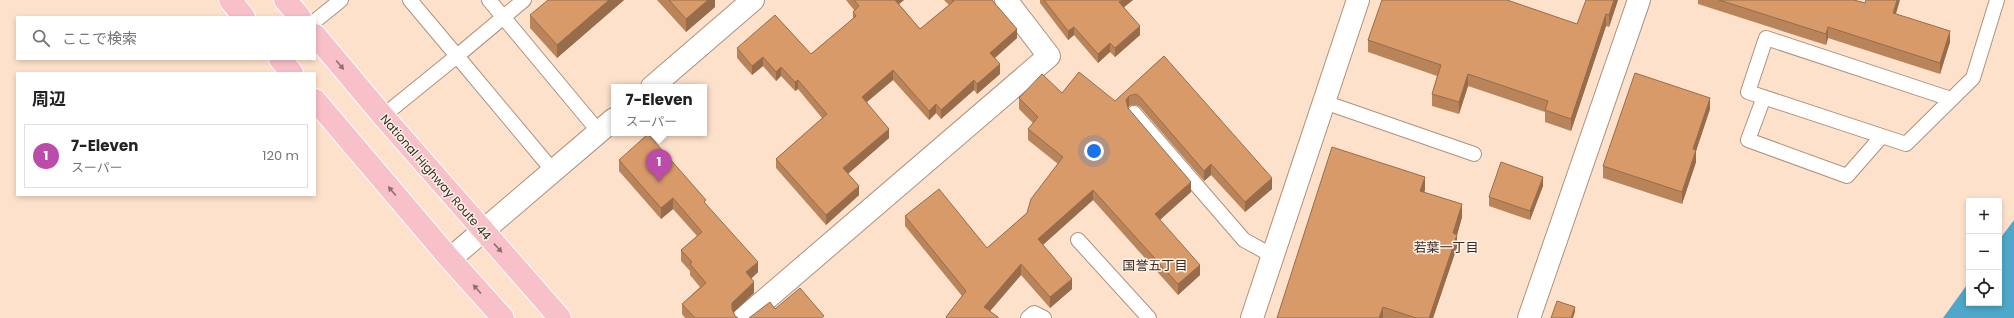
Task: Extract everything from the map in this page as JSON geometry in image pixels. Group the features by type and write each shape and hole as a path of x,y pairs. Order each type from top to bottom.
{"highway":[{"path":"230,0 243,16"},
{"path":"286,0 299,16"},
{"name":"National Highway Route 44","path":"316,36 383,116 560,318"},
{"path":"281,60 291,72"},
{"path":"316,101 450,259 503,318"}],"street":[{"path":"744,318 1049,56 1006,0"},
{"path":"1252,318 1358,0"},
{"path":"1529,318 1639,0"},
{"path":"655,84 744,3"},
{"path":"450,259 607,126"}],"lane":[{"path":"316,20 341,0"},
{"path":"410,0 554,172"},
{"path":"489,0 607,126"},
{"path":"383,116 524,0"},
{"path":"1951,99 1766,38 1748,92 1906,144 1973,78 1997,0"},
{"path":"1764,97 1748,140 1847,176 1882,136"},
{"path":"1324,102 1474,154"},
{"path":"1134,113 1244,240 1273,256"},
{"path":"1078,240 1149,318"},
{"path":"1028,318 1034,314 1044,318"}],"water":[{"path":"2014,220 2014,318 1943,318 1966,286 1966,306 2002,306 2002,236"}],"building":[{"path":"548,0 609,0 557,45 530,15"},
{"path":"669,0 708,0 686,19"},
{"path":"854,0 895,0 920,29 954,1 952,0 992,0 1017,29 990,53 1000,64 977,84 974,80 941,110 936,104 929,111 893,70 862,97 889,129 843,168 859,186 826,215 776,159 827,114 798,80 795,82 781,67 776,72 763,57 752,66 737,48 775,15 811,54 856,16 853,12 859,6"},
{"path":"1044,0 1122,0 1119,2 1140,26 1115,48 1110,43 1098,54 1074,27 1068,31"},
{"path":"1382,0 1507,0 1577,24 1586,0 1614,0 1609,15 1606,14 1571,119 1545,110 1548,101 1468,74 1459,102 1432,94 1441,65 1368,40"},
{"path":"1719,0 1854,0 1865,3 1866,0 1897,0 1893,13 1950,31 1940,63 1828,27 1826,34"},
{"path":"1164,56 1272,178 1245,202 1211,164 1204,171 1140,97 1136,94 1129,96 1126,100 1128,108 1191,182 1155,214 1200,265 1178,284 1093,190 1038,239 1072,279 1050,297 1021,264 984,307 998,318 947,318 946,317 966,291 905,216 939,189 987,248 1027,213 1031,199 1063,157 1028,129 1038,117 1019,98 1042,74 1062,93 1079,72 1115,101"},
{"path":"1635,73 1710,98 1693,149 1696,150 1682,192 1603,166"},
{"path":"646,136 650,136 706,200 704,202 758,262 746,272 754,282 732,303 732,309 735,316 738,318 695,318 682,304 706,283 690,264 692,262 681,250 702,232 673,198 661,208 619,160"},
{"path":"1332,147 1425,177 1420,191 1462,204 1453,233 1457,235 1429,318 1416,318 1383,307 1379,318 1277,318"},
{"path":"1501,162 1543,177 1530,211 1489,197"},
{"path":"800,288 824,316 821,318 749,318 770,302 775,309"},
{"path":"1557,301 1575,307 1571,318 1551,318"}],"place":[{"name":"7-Eleven","path":"659,182"}],"district":[{"name":"若葉一丁目","path":"1446,247"},
{"name":"国誉五丁目","path":"1155,265"}]}
